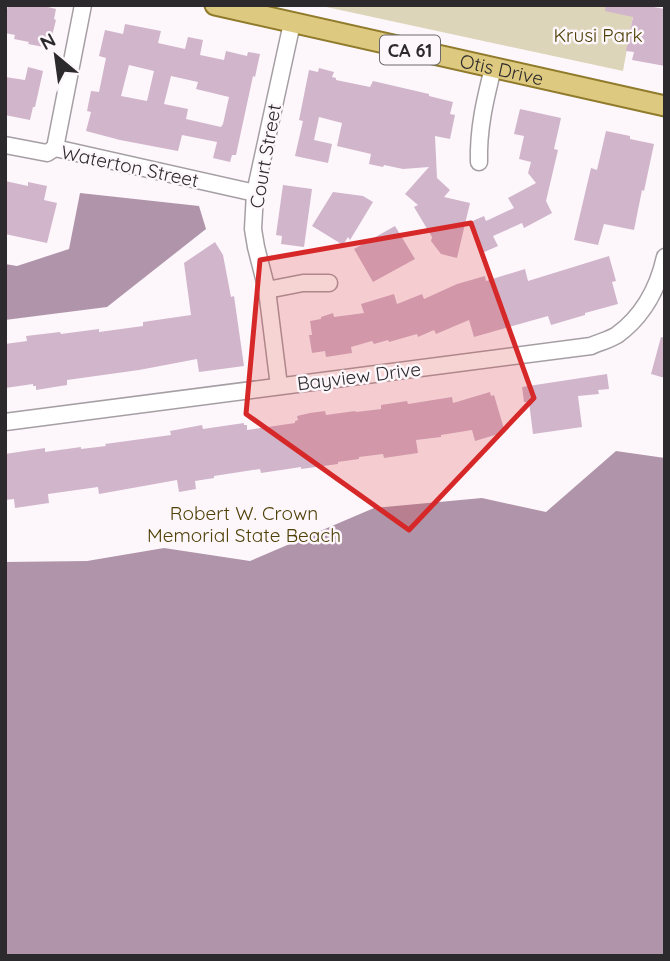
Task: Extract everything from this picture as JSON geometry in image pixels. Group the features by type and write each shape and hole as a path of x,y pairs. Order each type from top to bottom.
{"main road":[{"name":"Otis Drive","path":"215,5 665,106"}],"street":[{"path":"55,148 83,5"},
{"name":"Court Street","path":"279,386 267,290 253,229 255,193 292,23"},
{"path":"479,162 480,122 493,68"},
{"name":"Waterton Street","path":"5,145 47,153 55,148 255,193"},
{"name":"Bayview Drive","path":"5,422 591,346 615,336 657,304 657,284 665,257"},
{"path":"267,290 303,283 328,283"}],"highlighted area":[{"path":"471,223 534,398 409,530 246,414 260,260"}],"green space":[{"name":"Krusi Park","path":"317,5 635,5 623,71"}],"shaded area":[{"path":"80,193 199,206 206,229 107,307 5,320 5,264 17,266 69,249"},
{"path":"616,451 665,458 665,956 5,956 5,562 87,561 164,548 250,561 374,508 482,498 546,512"}],"building":[{"path":"8,5 40,5 56,9 49,48 28,44 29,42 14,39 15,35 5,33"},
{"path":"606,5 642,5 665,9 665,66 632,60 634,52 626,51 633,17 605,11"},
{"path":"125,24 161,31 158,43 185,49 188,37 203,40 200,55 224,60 226,51 247,56 248,52 260,54 236,155 232,155 230,162 213,158 217,142 182,135 178,151 86,131 91,112 87,111 91,91 99,92 106,58 99,56 105,30 123,34","holes":["129,65 154,71 147,101 121,96","171,76 198,82 196,89 229,97 221,127 186,119 188,109 164,104"]},
{"path":"28,67 43,71 30,120 5,115 5,77 25,80"},
{"path":"319,68 334,72 332,77 336,80 370,87 373,81 453,102 450,114 455,115 450,139 435,136 437,178 450,190 444,197 470,203 457,258 441,254 431,241 432,237 414,207 418,205 405,194 429,167 403,169 369,164 371,154 337,146 342,123 319,117 314,140 332,144 328,163 295,156 303,121 299,120 309,70 318,72"},
{"path":"520,109 561,118 554,149 558,150 546,201 552,213 524,228 522,223 493,236 498,246 482,253 468,223 484,216 486,221 514,208 508,198 536,183 528,173 531,162 519,159 524,136 514,134"},
{"path":"606,131 654,144 634,230 604,224 598,245 574,240 591,168 597,170"},
{"path":"5,181 28,186 28,182 47,186 44,200 57,203 47,243 5,234"},
{"path":"283,185 312,189 304,247 281,244 282,236 276,235"},
{"path":"333,192 363,196 373,202 350,240 348,237 343,245 312,226"},
{"path":"395,226 415,259 373,282 354,249"},
{"path":"215,242 223,255 231,297 234,296 244,366 199,372 197,359 67,380 67,385 36,390 33,384 5,388 5,344 27,341 26,336 99,329 99,332 191,315 184,263"},
{"path":"609,256 616,281 612,282 618,304 585,315 551,325 548,316 474,337 469,320 436,334 434,330 418,337 417,334 374,344 372,341 351,347 352,353 326,357 325,351 312,353 310,321 333,313 334,317 364,313 361,304 394,294 397,304 422,294 424,299 457,284 485,276 486,281 525,269 528,281"},
{"path":"661,337 665,338 665,378 651,374"},
{"path":"607,374 609,389 598,390 599,394 578,396 582,427 533,434 529,402 524,402 522,387"},
{"path":"490,392 491,396 494,395 505,432 475,441 472,430 441,435 416,440 418,453 384,458 383,454 301,469 261,473 260,469 214,476 195,481 196,489 179,492 177,480 99,494 98,487 48,494 49,503 15,508 14,499 5,500 5,454 45,448 45,452 106,446 105,444 171,435 170,431 202,425 203,429 244,423 247,430 295,423 297,416 310,413 325,411 326,415 356,412 381,409 381,405 452,397 453,403"}],"park label":[{"name":"Robert W. Crown Memorial State Beach","path":"244,524"}]}
